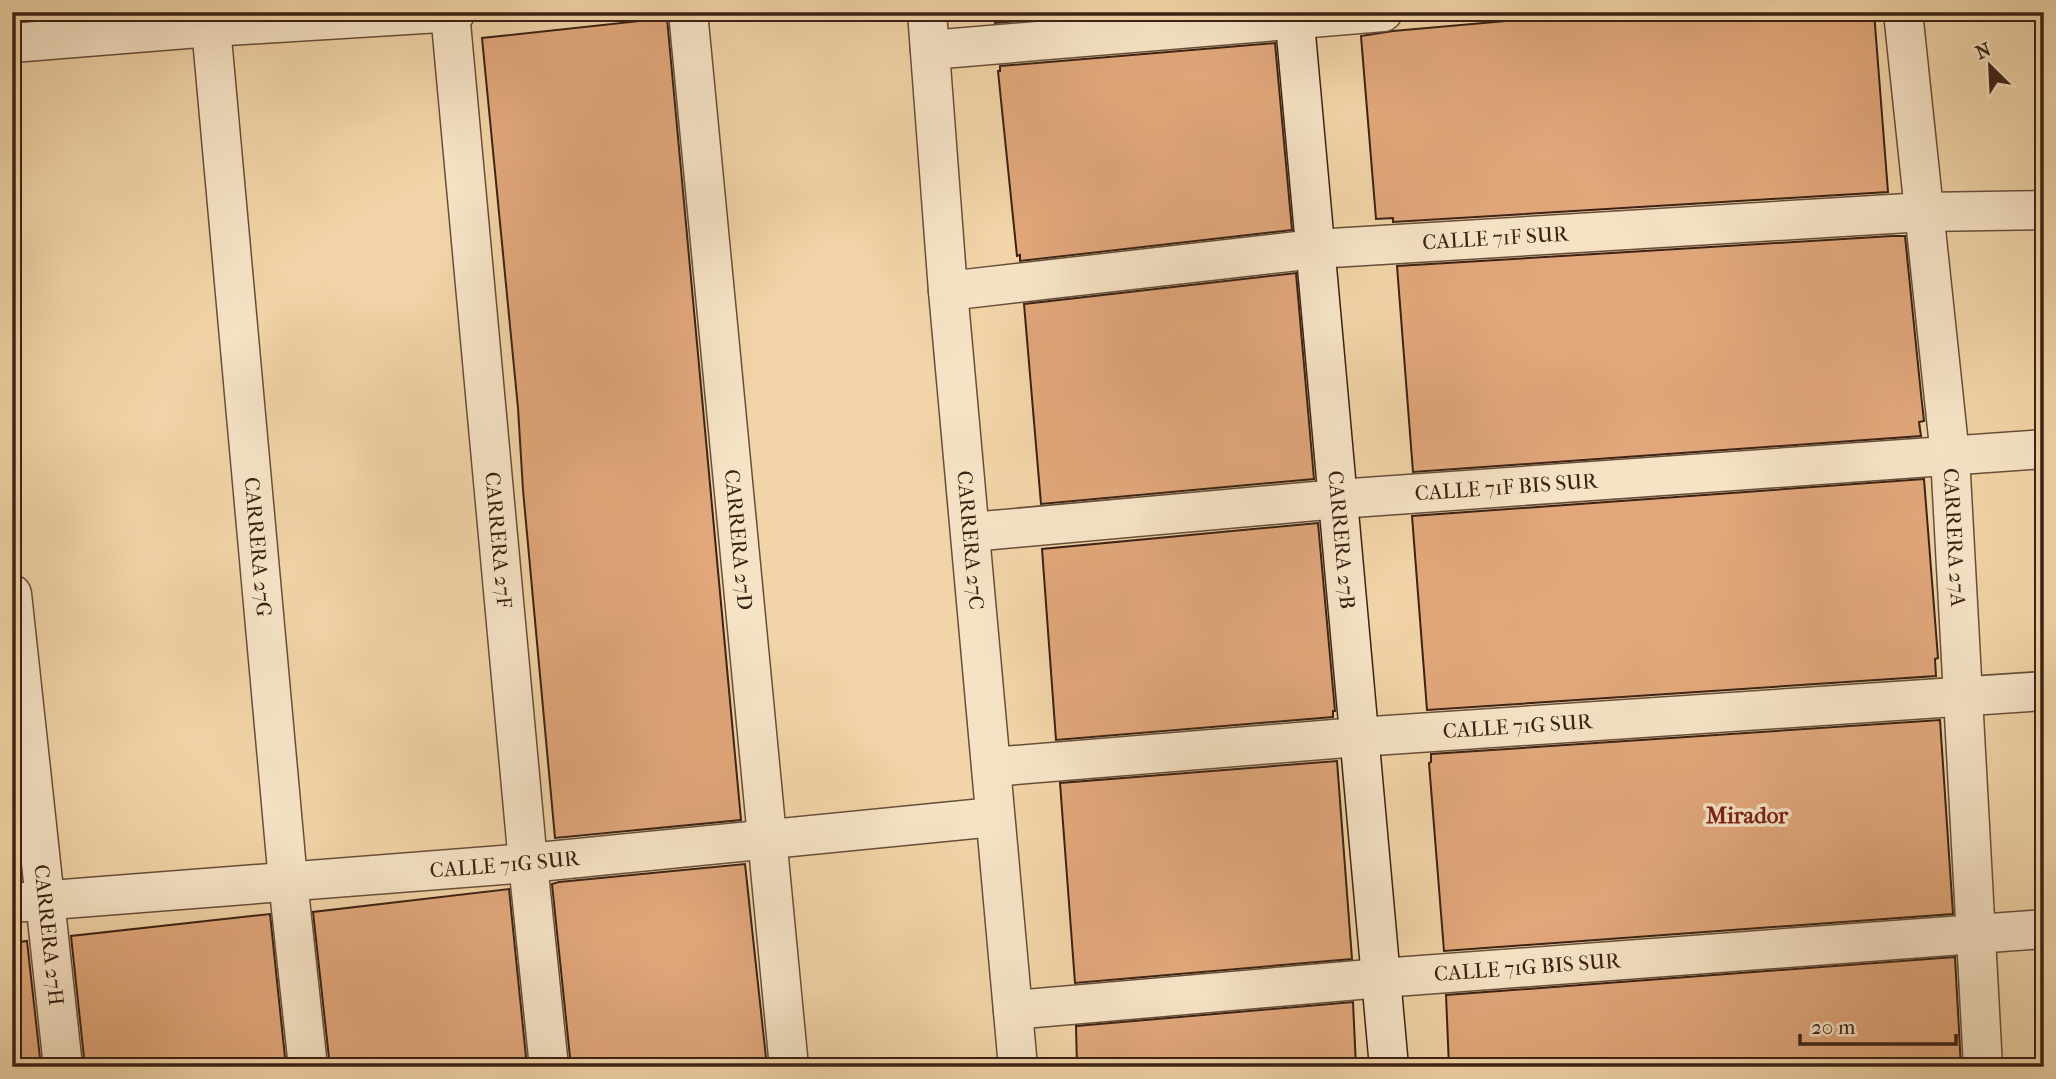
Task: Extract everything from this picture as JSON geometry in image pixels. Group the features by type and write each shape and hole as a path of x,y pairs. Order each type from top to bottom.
{"street":[{"path":"12,43 211,27 456,12"},
{"name":"CARRERA 27D","path":"688,12 765,839 789,1067"},
{"name":"CARRERA 27C","path":"927,12 948,291 1018,1067"},
{"path":"930,50 1294,15 1383,12"},
{"name":"CARRERA 27A","path":"1903,12 1950,456 1983,1067"},
{"name":"CARRERA 27F","path":"450,13 549,1067"},
{"name":"CARRERA 27B","path":"1294,15 1389,1067"},
{"name":"CARRERA 27G","path":"211,27 288,881 308,1067"},
{"name":"CALLE 71F SUR","path":"948,291 1315,249 1924,212 2044,210"},
{"name":"CALLE 71F BIS SUR","path":"971,532 1338,499 2044,449"},
{"name":"CARRERA 27H","path":"12,594 28,902 63,1067"},
{"name":"CALLE 71G SUR","path":"992,767 1359,737 2044,691"},
{"name":"CALLE 71G SUR","path":"28,902 528,863 994,817"},
{"name":"CALLE 71G BIS SUR","path":"1013,1010 1381,978 2044,929"}],"building":[{"path":"994,12 1118,12 995,23"},
{"path":"1606,12 1874,12 1888,192 1393,222 1393,218 1376,219 1361,36"},
{"path":"667,18 741,820 555,838 518,408 482,38"},
{"path":"1275,43 1292,230 1020,261 1020,255 1017,256 998,71 1000,66"},
{"path":"1905,236 1924,421 1919,422 1921,436 1413,472 1397,266"},
{"path":"1296,273 1314,479 1041,504 1024,304"},
{"path":"1924,479 1938,658 1935,659 1936,676 1427,710 1412,516"},
{"path":"1318,523 1335,711 1333,717 1056,740 1042,549"},
{"path":"1940,720 1953,914 1444,951 1429,763 1431,754"},
{"path":"1337,761 1352,959 1075,983 1060,783"},
{"path":"745,864 767,1067 571,1067 552,884"},
{"path":"509,889 527,1067 330,1067 313,912"},
{"path":"270,914 286,1067 85,1067 71,936"},
{"path":"27,941 41,1067 12,1067 12,943"},
{"path":"1955,957 1961,1067 1449,1067 1446,995"},
{"path":"1353,1002 1356,1067 1077,1067 1076,1026"}],"district":[{"name":"Mirador","path":"1747,815"}]}
